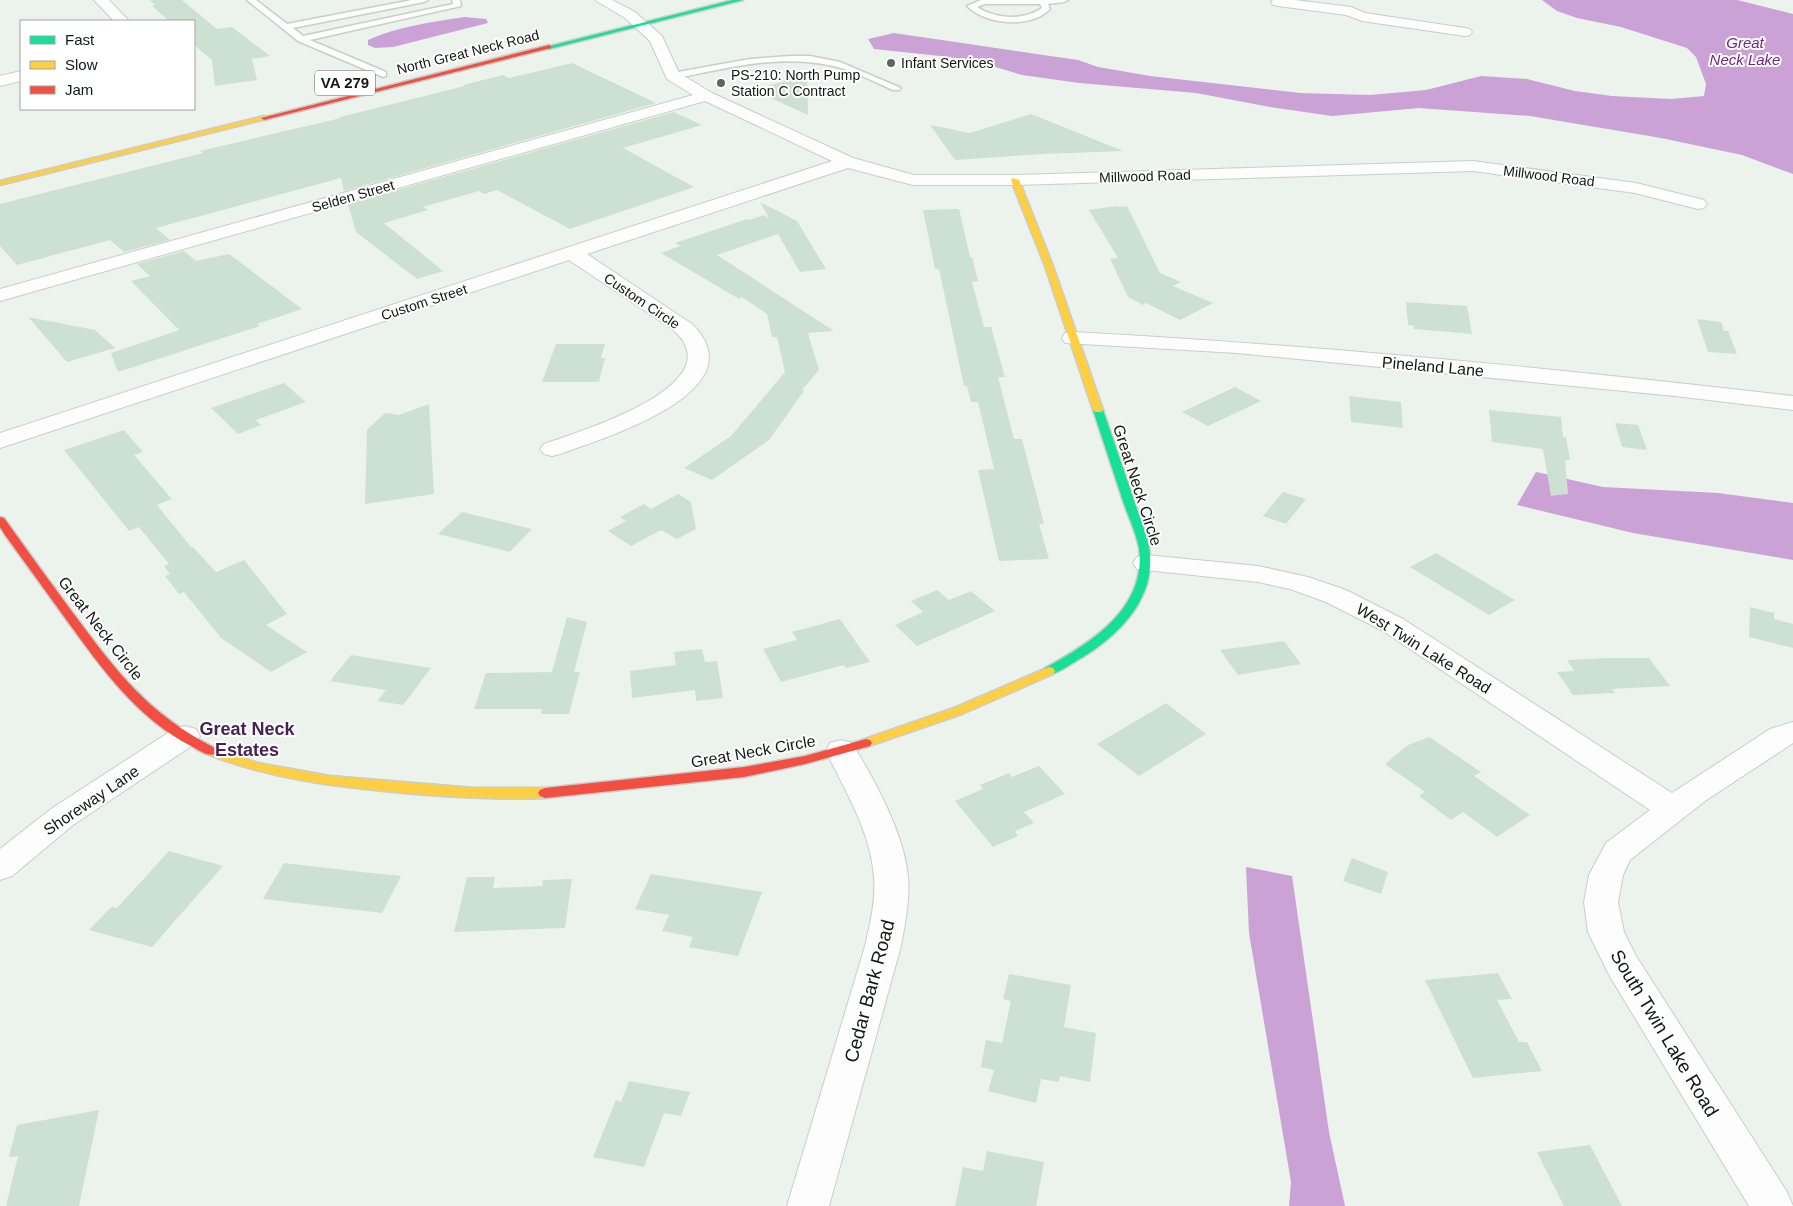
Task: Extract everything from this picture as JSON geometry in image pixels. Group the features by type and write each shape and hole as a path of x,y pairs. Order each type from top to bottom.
{"street":[{"path":"101,0 121,20"},
{"path":"602,0 639,17 657,39 672,76"},
{"name":"North Great Neck Road","path":"0,183 639,17 740,0"},
{"path":"1278,2 1355,5 1352,13 1362,17 1465,32"},
{"name":"North Great Neck Road","path":"611,19 639,17"},
{"name":"North Great Neck Road","path":"364,79 387,73"},
{"path":"0,81 20,76"},
{"name":"Millwood Road","path":"672,76 706,96 847,162 913,180 1015,180 1473,166 1636,188 1698,204"},
{"name":"Selden Street","path":"0,296 706,96"},
{"name":"Custom Street","path":"0,441 847,162"},
{"name":"Great Neck Circle","path":"0,520 116,679 147,710 185,736 217,754 272,770 334,782 453,793 560,792 773,767 841,751 917,727 986,700 1051,670 1090,647 1122,621 1142,588 1146,563 1144,548 1049,266 1015,180"},
{"name":"Custom Circle","path":"552,449 640,416 664,403 682,389 693,376 699,363 699,350 693,337 676,322 572,253"},
{"name":"Pineland Lane","path":"1073,338 1237,347 1793,402"},
{"name":"West Twin Lake Road","path":"1146,563 1258,574 1298,583 1336,596 1393,625 1673,809"},
{"name":"South Twin Lake Road","path":"1772,1206 1622,965 1606,932 1602,902 1606,875 1618,852 1673,809 1781,736 1793,732"},
{"name":"Shoreway Lane","path":"0,867 62,817 185,736"},
{"name":"Cedar Bark Road","path":"808,1206 883,946 890,914 891,875 880,832 841,751"}],"lane":[{"path":"251,0 302,38 387,73"},
{"path":"286,26 424,0"},
{"path":"302,38 457,6 456,0"},
{"path":"1043,2 1046,9 1042,12 1030,17 1020,18 987,15 971,6 984,2 1064,0"},
{"path":"672,76 758,62 801,59 827,62 841,66 896,88"}],"water":[{"name":"Great Neck Lake","path":"1542,0 1737,0 1793,14 1793,174 1742,155 1661,138 1530,116 1419,108 1332,116 1196,93 1079,83 1022,75 982,63 950,57 874,49 868,39 894,33 1078,60 1098,67 1150,76 1300,93 1370,95 1426,90 1481,76 1527,79 1575,91 1612,96 1671,99 1704,96 1706,84 1696,57 1687,48 1621,27 1577,18 1557,11"},
{"path":"465,17 486,19 488,23 393,47 375,48 368,45 368,40 391,31"},
{"path":"1536,472 1603,487 1718,493 1793,503 1793,560 1633,533 1517,505"},
{"path":"1246,867 1292,876 1329,1132 1345,1206 1289,1206 1291,1182 1249,933"}],"building":[{"path":"150,0 182,0 217,29 232,27 270,56 252,59 257,80 215,86 212,60 195,46 195,20 168,20 152,6 155,5"},
{"path":"572,63 656,103 344,191 341,178 156,228 170,240 124,252 110,240 17,265 0,246 0,204 203,153 200,151 341,118 503,75 509,78"},
{"path":"807,75 808,115 753,90"},
{"path":"674,112 702,125 623,148 694,187 570,229 497,190 484,194 479,191 423,207 428,210 384,223 443,271 417,279 356,232 348,204"},
{"path":"1031,114 1123,151 955,160 930,125 970,133"},
{"path":"760,202 797,221 826,269 800,272 778,234 717,255 834,331 808,333 819,370 802,390 804,391 769,440 712,480 684,468 731,436 785,372 777,337 772,337 767,314 742,297 739,299 661,253 680,246 675,243 747,219 764,215 769,218"},
{"path":"1127,206 1160,273 1181,282 1173,286 1213,303 1180,320 1146,303 1143,305 1128,297 1110,259 1118,258 1089,210"},
{"path":"959,209 970,257 972,257 978,281 972,282 984,327 991,327 1005,377 998,377 1014,439 1022,439 1044,524 1039,524 1049,559 999,561 978,470 994,469 978,402 971,402 967,386 964,386 939,269 935,269 923,210"},
{"path":"184,251 196,261 229,254 302,309 257,324 260,326 118,372 111,353 179,330 131,281 150,276 137,264"},
{"path":"1406,302 1467,306 1472,334 1414,329 1414,326 1408,325"},
{"path":"28,317 95,330 115,348 67,362"},
{"path":"1697,319 1721,322 1724,331 1728,331 1737,354 1708,352"},
{"path":"556,344 605,344 601,358 605,358 599,382 542,382"},
{"path":"284,383 306,402 256,420 261,425 238,434 211,408"},
{"path":"1235,387 1261,401 1208,426 1182,412"},
{"path":"1349,396 1401,402 1403,428 1351,422"},
{"path":"429,404 434,494 365,504 367,430 385,413 399,415"},
{"path":"1489,410 1561,417 1563,437 1566,437 1570,460 1565,460 1568,494 1551,496 1543,449 1492,442"},
{"path":"1615,423 1638,425 1647,450 1622,447"},
{"path":"124,430 143,452 134,455 172,499 157,505 191,547 216,572 244,560 287,614 266,625 307,652 271,672 221,638 184,592 179,594 165,576 170,574 164,566 169,564 139,527 129,531 64,450"},
{"path":"1283,492 1306,499 1286,524 1263,516"},
{"path":"678,494 691,502 696,529 677,539 661,530 631,546 608,531 626,521 620,517 644,504 651,509"},
{"path":"462,512 532,529 510,552 438,534"},
{"path":"1436,553 1515,600 1489,615 1410,567"},
{"path":"937,590 949,600 971,591 995,611 917,646 895,625 923,612 911,601"},
{"path":"1750,607 1774,613 1774,619 1793,624 1793,648 1749,637"},
{"path":"567,617 587,622 574,672 580,672 569,714 541,714 542,709 474,709 486,673 552,672"},
{"path":"840,619 870,662 846,668 844,665 781,682 763,649 797,640 792,632"},
{"path":"1284,641 1301,664 1238,675 1220,650"},
{"path":"702,649 705,662 717,661 723,698 696,701 695,690 632,698 630,671 676,665 674,652"},
{"path":"351,655 431,668 403,705 377,701 386,690 330,681"},
{"path":"1649,658 1670,686 1612,689 1615,693 1573,695 1557,672 1574,671 1567,660"},
{"path":"1166,703 1206,734 1139,776 1097,744"},
{"path":"1429,737 1481,772 1474,776 1530,815 1497,837 1463,812 1451,820 1419,796 1425,792 1385,764 1408,745"},
{"path":"1039,766 1065,794 1024,812 1034,823 1015,831 1018,836 993,847 955,801 983,789 980,785 1009,773 1012,777"},
{"path":"169,851 223,866 152,947 89,930 111,907 117,908"},
{"path":"1352,858 1388,872 1381,894 1343,881"},
{"path":"284,863 401,876 382,913 263,899"},
{"path":"651,874 762,892 738,956 689,947 693,937 662,931 669,915 635,909"},
{"path":"467,877 495,877 493,888 542,886 543,880 572,879 565,928 454,932"},
{"path":"1498,973 1512,999 1497,1000 1519,1042 1527,1042 1542,1071 1473,1078 1425,980"},
{"path":"1009,974 1071,985 1064,1027 1096,1033 1090,1082 1060,1076 1059,1082 1041,1079 1036,1103 988,1091 994,1070 981,1067 986,1040 1002,1043 1011,1001 1003,999"},
{"path":"629,1081 690,1092 681,1116 664,1113 644,1167 593,1157 616,1100 621,1102"},
{"path":"99,1110 79,1206 6,1206 18,1156 9,1157 17,1125"},
{"path":"1590,1145 1622,1206 1564,1206 1537,1152"},
{"path":"987,1151 1044,1162 1036,1206 955,1206 963,1167 983,1171"}],"traffic: fast":[{"path":"549,47 740,0"},
{"path":"1049,671 1085,650 1118,623 1131,607 1141,588 1145,569 1144,547 1098,410"}],"traffic: slow":[{"path":"0,183 264,118"},
{"path":"1015,180 1049,266 1098,410"},
{"path":"866,743 958,711 1049,671"},
{"path":"211,751 257,767 330,781 474,793 545,793"}],"traffic: jam":[{"path":"264,118 549,47"},
{"path":"0,520 117,679 150,712 168,726 189,740 211,751"},
{"path":"545,793 744,772 805,760 866,743"}],"place":[{"name":"Infant Services","path":"891,63"},
{"name":"PS-210: North Pump Station C Contract","path":"721,83"}],"district":[{"name":"Great Neck Estates","path":"247,740"}]}
